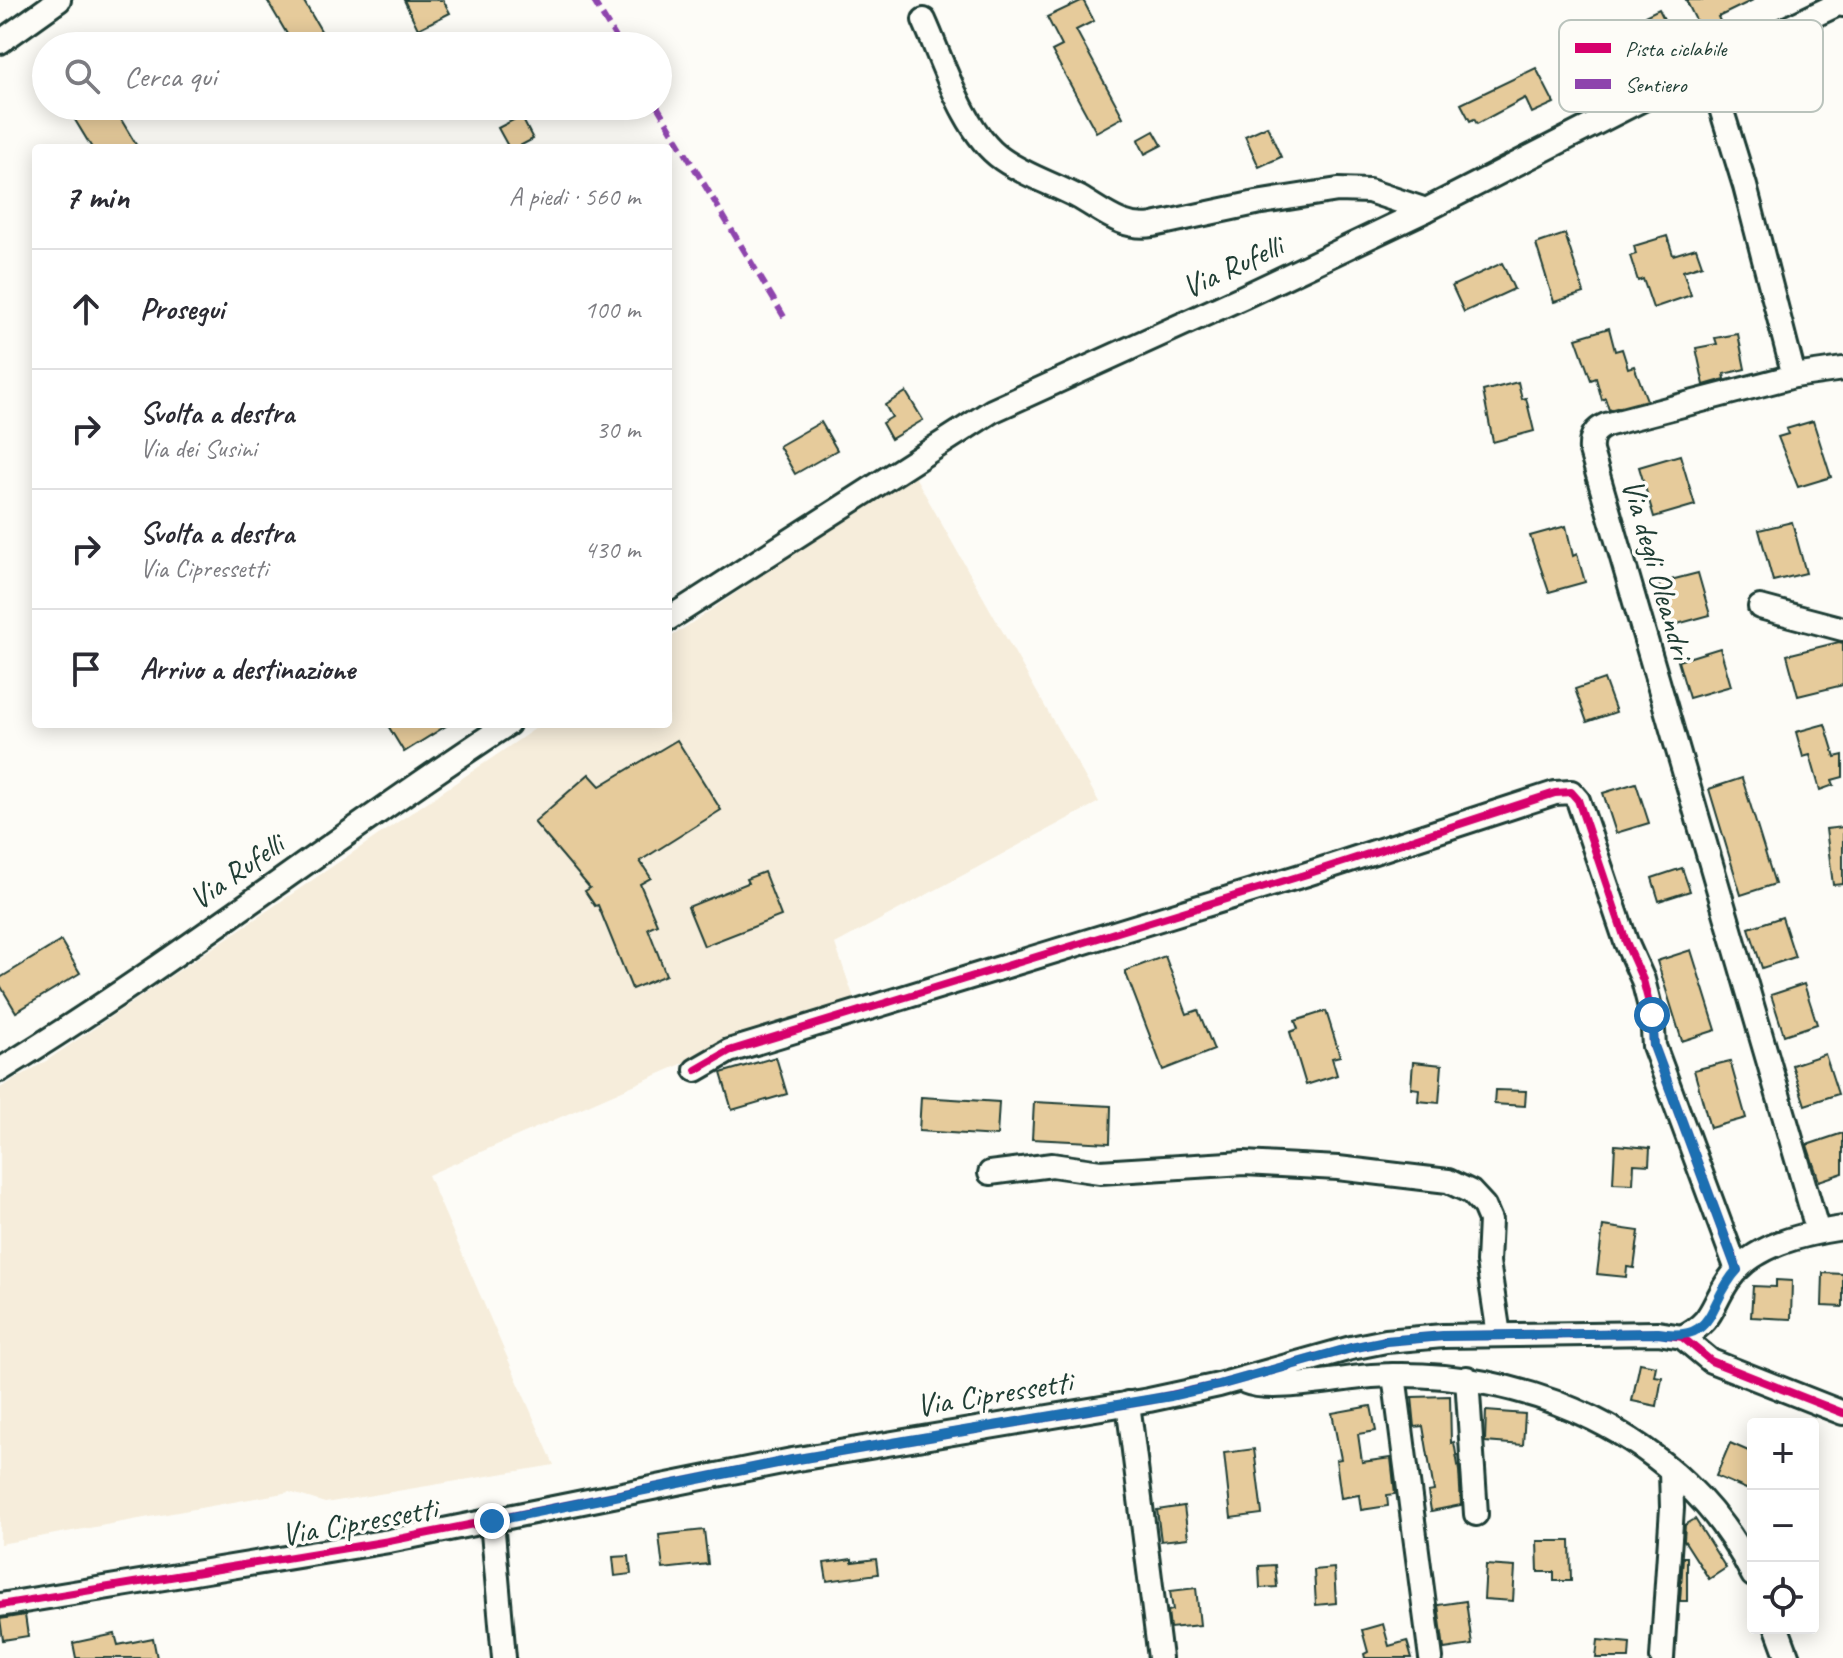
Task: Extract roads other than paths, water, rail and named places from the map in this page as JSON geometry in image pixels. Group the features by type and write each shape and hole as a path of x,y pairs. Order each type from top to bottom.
{"street":[{"path":"0,42 59,0"},
{"name":"Via Rufelli","path":"1805,20 1841,3"},
{"path":"924,20 969,121 983,142 1019,170 1076,196 1126,224 1148,226 1256,203 1349,189 1382,195 1426,210"},
{"name":"Via Rufelli","path":"672,616 992,411 1426,210 1618,112"},
{"path":"1722,112 1748,197 1794,376 1843,369"},
{"name":"Via degli Oleandri","path":"1794,376 1606,425 1595,432 1590,444 1818,1232"},
{"path":"1760,607 1843,629"},
{"name":"Via Rufelli","path":"0,1070 111,999 422,780 502,728"},
{"path":"696,1070 729,1051 1307,874 1555,793 1571,792 1578,800 1626,942 1643,980 1652,1015 1654,1046 1737,1270"},
{"path":"990,1173 1052,1165 1100,1172 1244,1163 1338,1168 1448,1181 1471,1192 1484,1206 1490,1220 1488,1262 1499,1335"},
{"path":"1843,1228 1818,1232 1763,1251 1737,1270 1707,1320 1682,1337 1711,1361 1843,1413"},
{"name":"Via Cipressetti","path":"0,1605 389,1541 792,1460 1195,1391 1386,1341 1499,1335 1658,1333 1682,1337"},
{"path":"1394,1375 1431,1658"},
{"path":"1241,1379 1269,1386 1394,1375 1467,1378 1542,1396 1580,1411 1632,1440 1671,1471 1718,1521 1747,1566"},
{"path":"1467,1378 1476,1514"},
{"path":"1128,1403 1160,1658"},
{"path":"1662,1658 1672,1508 1671,1471"},
{"path":"492,1521 504,1658"},
{"path":"1779,1634 1788,1658"}]}
